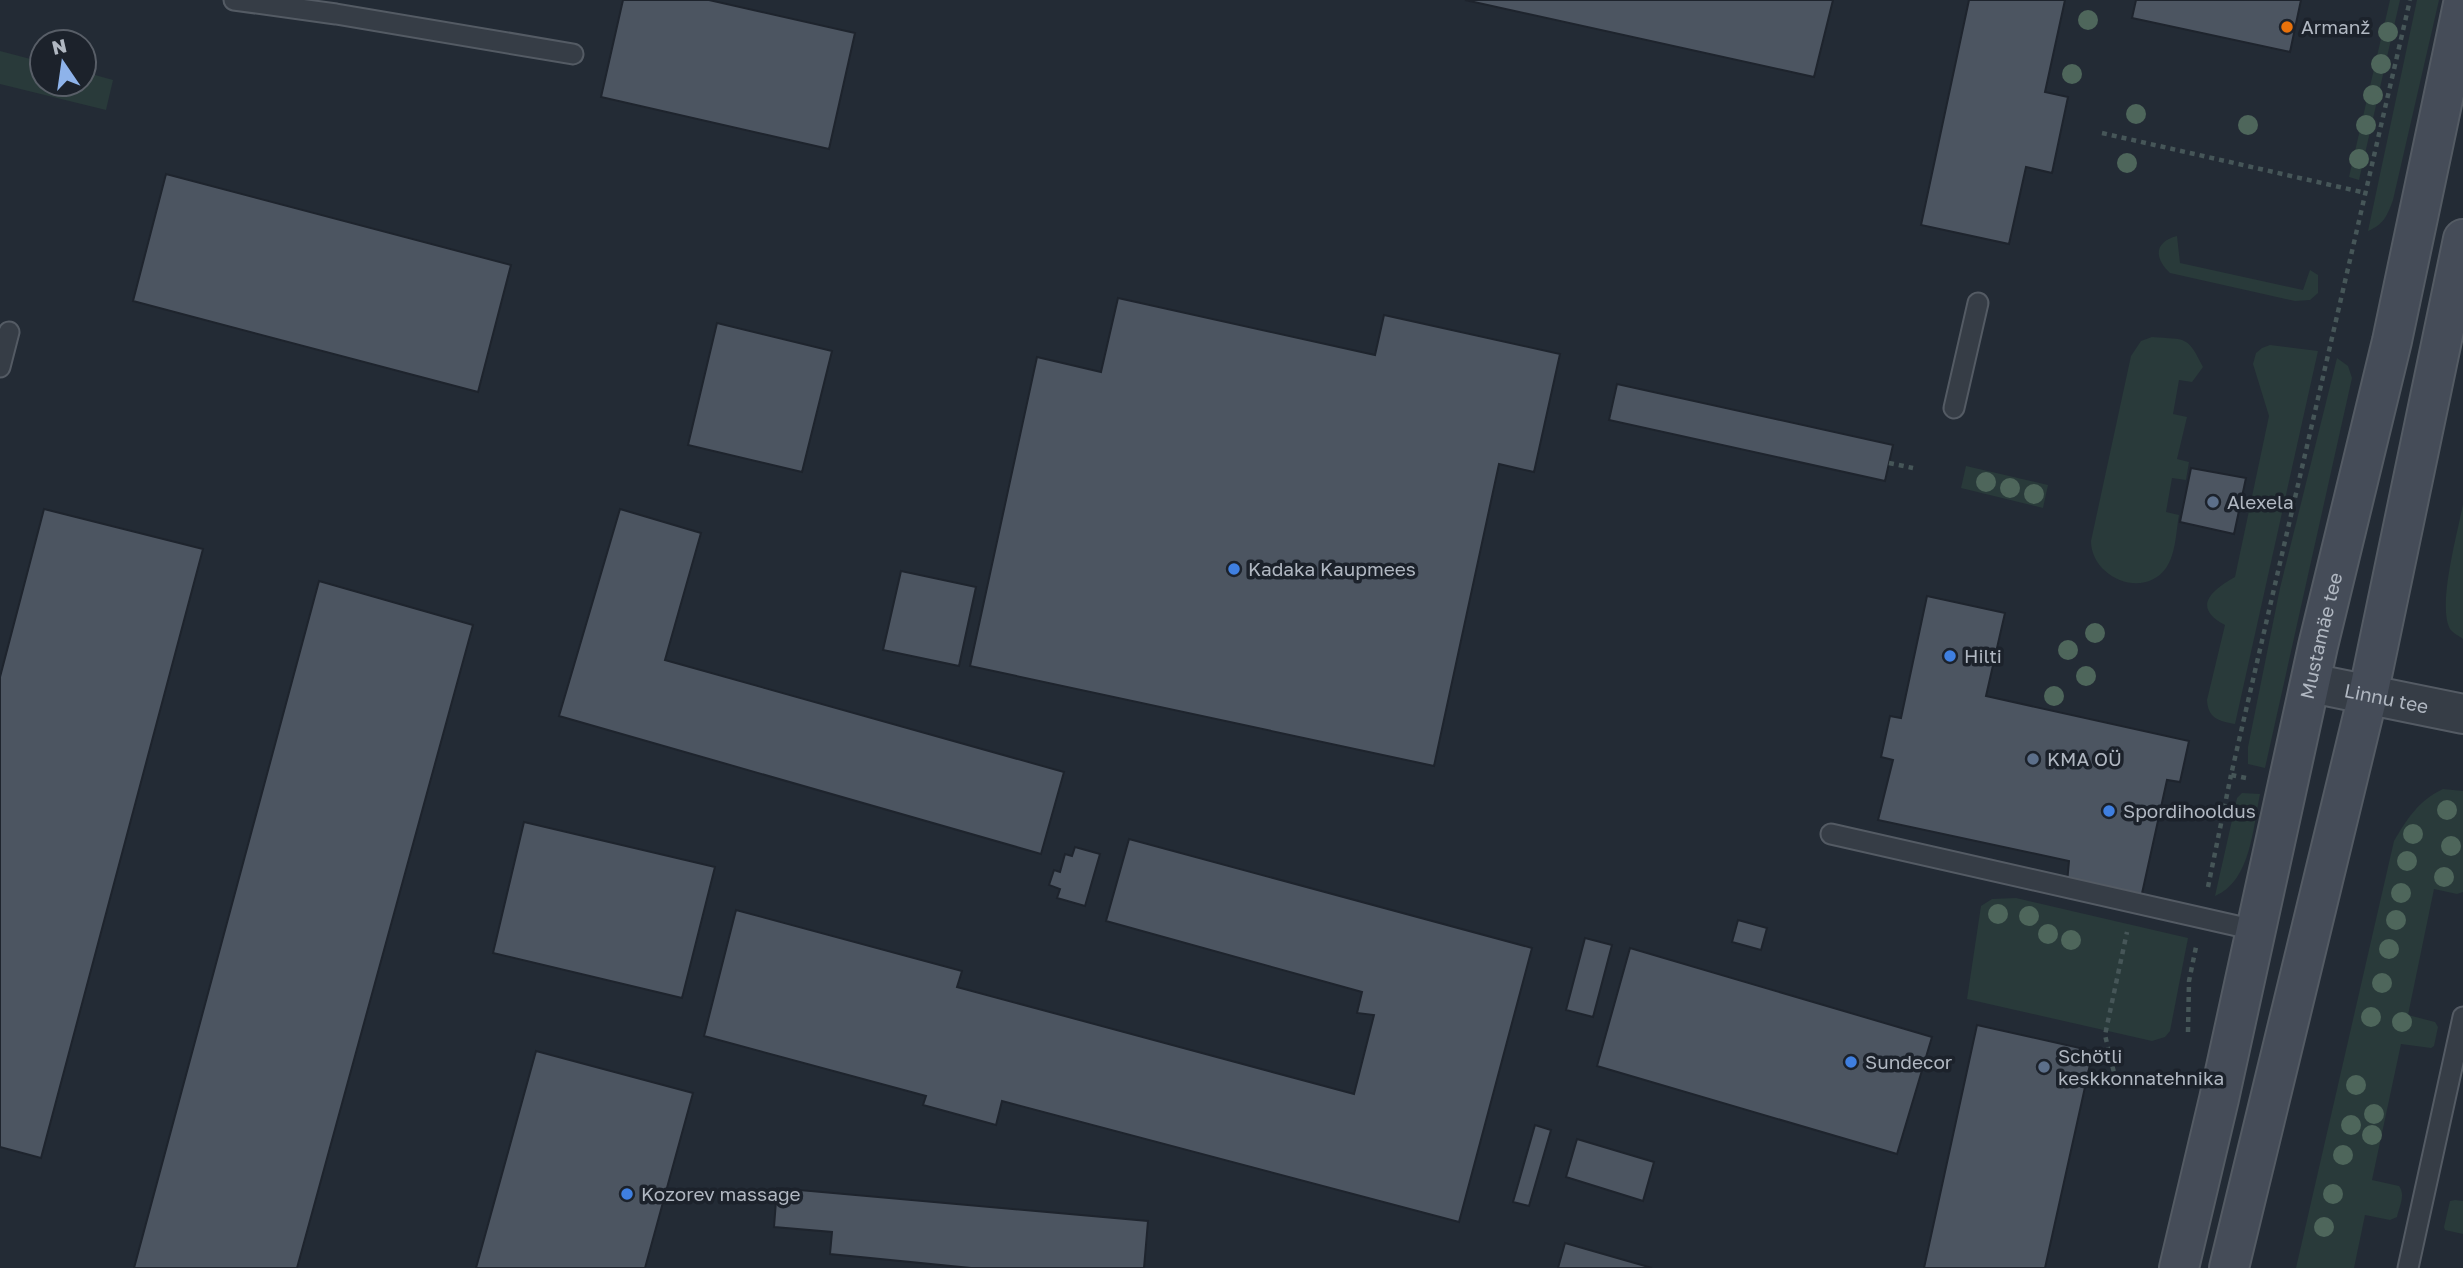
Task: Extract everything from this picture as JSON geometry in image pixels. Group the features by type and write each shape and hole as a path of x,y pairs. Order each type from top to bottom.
{"main road":[{"name":"Mustamäe tee","path":"2179,1268 2311,683 2392,341 2463,5"},
{"path":"2229,1268 2368,695 2463,239"}],"street":[{"name":"Linnu tee","path":"2311,683 2463,715"}],"lane":[{"path":"234,0 337,7 573,54"},
{"path":"1954,408 1978,303"},
{"path":"0,368 9,332"},
{"path":"1831,834 2255,930"},
{"path":"2408,1268 2463,1017"}],"path":[{"path":"2252,780 2231,775 2410,0"},
{"path":"2102,133 2366,193"},
{"path":"1889,463 1913,468"},
{"path":"2116,1081 2105,1034 2134,902"}],"shaded area":[{"path":"2390,0 2400,0 2359,180 2349,177"},
{"path":"2417,0 2439,0 2393,200 2384,219 2368,231"},
{"path":"0,51 28,58 28,91 0,84"},
{"path":"98,76 113,80 106,110 57,98 98,98"},
{"path":"2177,236 2180,263 2303,290 2310,270 2318,275 2318,293 2310,300 2295,301 2170,273 2161,262 2159,251 2164,242"},
{"path":"2152,337 2185,341 2203,367 2192,382 2179,380 2173,414 2187,417 2177,459 2189,462 2186,480 2172,478 2166,512 2179,515 2172,556 2166,568 2156,578 2132,583 2109,574 2099,565 2093,554 2091,541 2131,356 2141,341"},
{"path":"2270,345 2318,351 2235,724 2215,718 2209,711 2207,700 2225,625 2209,612 2207,605 2219,587 2235,577 2269,416 2253,364 2256,353"},
{"path":"2337,358 2348,366 2352,378 2265,768 2248,764 2248,747 2280,588"},
{"path":"1966,466 2048,485 2043,508 1961,488"},
{"path":"2463,504 2463,639 2450,629 2446,603"},
{"path":"2443,789 2463,791 2463,892 2457,894 2434,889 2408,1015 2435,1022 2438,1027 2434,1046 2431,1048 2401,1044 2372,1180 2399,1186 2402,1197 2397,1217 2390,1220 2365,1215 2354,1268 2296,1268 2394,841 2420,804"},
{"path":"2242,793 2260,794 2252,837 2243,866 2236,878 2227,889 2215,896 2237,798"},
{"path":"2016,898 2188,938 2170,1031 2165,1037 2152,1041 1967,999 1981,906 1992,899"},
{"path":"2450,1201 2463,1201 2463,1234 2445,1230 2444,1227"}],"building":[{"path":"623,0 709,0 855,33 829,149 601,97"},
{"path":"1465,0 1833,0 1814,77"},
{"path":"1969,0 2065,0 2045,92 2068,97 2052,173 2026,167 2009,244 1921,225"},
{"path":"2136,0 2301,0 2290,52 2132,18"},
{"path":"166,174 511,265 478,392 133,301"},
{"name":"Kadaka Kaupmees","path":"1118,298 1375,355 1384,315 1560,354 1534,472 1499,464 1434,766 970,666 1037,357 1101,372"},
{"path":"717,323 832,351 802,472 688,445"},
{"path":"1617,384 1893,445 1885,481 1609,420"},
{"path":"2191,468 2246,478 2234,534 2180,522"},
{"path":"44,509 203,549 41,1158 0,1147 0,677"},
{"path":"620,509 701,533 665,660 1064,772 1041,854 559,716"},
{"path":"901,571 976,587 959,666 883,650"},
{"path":"319,581 473,625 297,1268 134,1268"},
{"path":"1927,596 2005,613 1986,696 2189,741 2180,782 2167,780 2141,898 2067,883 2069,861 1878,820 1893,760 1881,757 1890,716 1901,718"},
{"path":"524,822 715,867 682,998 493,953"},
{"path":"1129,839 1532,948 1459,1222 1002,1101 996,1125 923,1105 926,1096 704,1036 736,910 962,971 957,987 1354,1094 1374,1015 1357,1013 1362,992 1106,921"},
{"path":"1075,847 1100,854 1085,906 1057,898 1060,889 1049,885 1054,870 1060,872 1065,854 1072,856"},
{"path":"1738,920 1767,928 1761,950 1732,942"},
{"path":"1585,938 1612,945 1593,1017 1566,1010"},
{"path":"1630,948 1932,1037 1897,1154 1597,1066"},
{"path":"1977,1025 2093,1051 2045,1268 1924,1268"},
{"path":"536,1051 693,1093 645,1268 476,1268"},
{"path":"1535,1125 1551,1130 1529,1206 1513,1202"},
{"path":"1577,1139 1654,1162 1643,1201 1566,1177"},
{"path":"777,1188 1148,1221 1144,1268 971,1268 830,1254 832,1232 774,1227"},
{"path":"1565,1243 1652,1268 1558,1268"}],"place":[{"name":"Armanž","path":"2287,27"},
{"name":"Alexela","path":"2213,502"},
{"name":"Kadaka Kaupmees","path":"1234,569"},
{"name":"Hilti","path":"1950,656"},
{"name":"KMA OÜ","path":"2033,759"},
{"name":"Spordihooldus","path":"2109,811"},
{"name":"Sundecor","path":"1851,1062"},
{"name":"Schötli keskkonnatehnika","path":"2044,1067"},
{"name":"Kozorev massage","path":"627,1194"}]}
